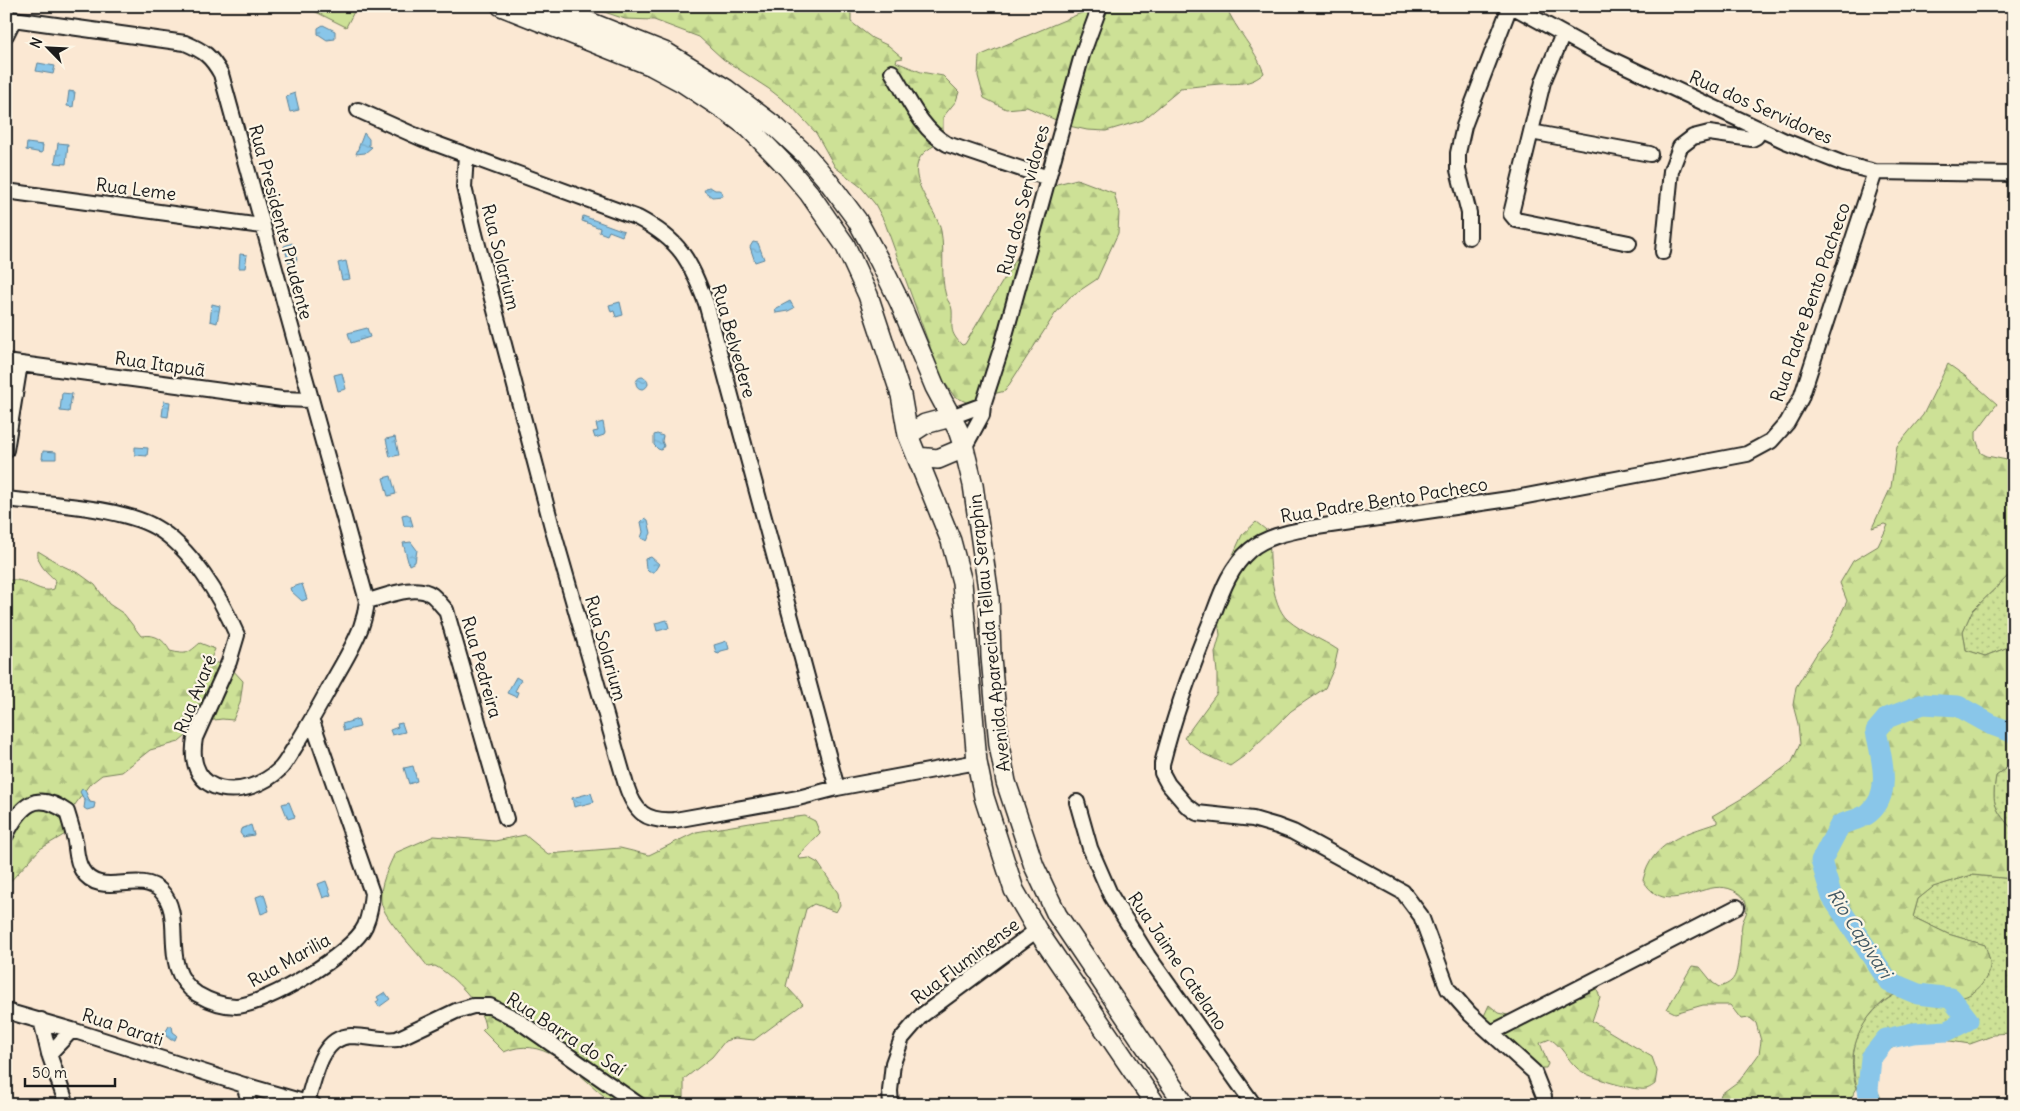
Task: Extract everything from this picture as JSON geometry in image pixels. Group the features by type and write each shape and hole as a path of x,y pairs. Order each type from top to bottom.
{"main road":[{"name":"Avenida Aparecida Tellau Seraphin","path":"501,6 652,66 682,82 726,111 770,148 809,193 845,245 858,271 882,336 900,395 908,435 951,541 962,582 977,762 984,797 1014,890 1037,930 1156,1105"},
{"name":"Avenida Aparecida Tellau Seraphin","path":"549,6 667,54 726,89 777,128 806,156 828,181 862,228 892,287 935,387 951,417 964,448 973,485 989,596 991,657 999,746 1016,818 1034,866 1057,915 1185,1105"},
{"path":"908,435 925,424 951,417"},
{"path":"917,457 938,459 964,448"}],"street":[{"name":"Rua dos Servidores","path":"964,448 982,414 982,404 1002,346 1082,55 1100,6"},
{"path":"1469,237 1469,213 1458,170 1458,153 1464,126 1511,6"},
{"name":"Rua dos Servidores","path":"1511,6 1596,52 1822,156 1875,172 2014,174"},
{"path":"6,35 10,18"},
{"name":"Rua Presidente Prudente","path":"10,18 185,43 200,49 213,60 221,74 367,601"},
{"path":"1563,34 1543,82 1511,214 1516,220 1629,243"},
{"path":"892,72 925,127 936,138 948,144 1048,178"},
{"name":"Rua Belvedere","path":"358,110 423,139 638,218 658,229 674,244 691,265 706,303 837,788"},
{"path":"1663,252 1671,170 1680,147 1694,137 1709,133 1752,139 1762,130"},
{"path":"1530,132 1650,154"},
{"name":"Rua Solarium","path":"466,155 464,187 475,234 552,527 631,802 644,814 660,821 798,798 837,788 977,762"},
{"name":"Rua Padre Bento Pacheco","path":"1544,1105 1544,1097 1534,1072 1470,1014 1448,988 1421,916 1403,892 1292,832 1277,826 1253,819 1197,813 1186,805 1168,784 1162,773 1162,764 1195,658 1228,576 1250,549 1284,533 1516,498 1643,475 1747,454 1771,441 1787,423 1801,398 1875,172"},
{"name":"Rua Leme","path":"6,191 262,226"},
{"path":"6,450 13,363"},
{"name":"Rua Itapuã","path":"13,363 282,399 310,400"},
{"path":"951,417 982,404"},
{"name":"Rua Avaré","path":"6,499 103,511 138,520 155,527 170,537 196,565 220,599 237,635 229,662 195,738 192,751 195,770 201,779 209,785 236,788 252,786 263,781 281,768 312,721 361,628 367,601"},
{"name":"Rua Pedreira","path":"367,601 420,590 431,594 446,610 506,819"},
{"name":"Rua Marilia","path":"6,835 14,819 24,806 43,800 58,805 67,812 76,843 76,857 82,871 90,879 102,884 147,882 162,892 168,900 172,915 173,951 178,970 184,982 196,993 213,1002 237,1006 263,1000 330,962 352,945 365,927 371,910 372,893 312,721"},
{"name":"Rua Jaime Catelano","path":"1077,802 1090,848 1111,896 1148,956 1254,1105"},
{"path":"1491,1033 1736,907"},
{"name":"Rua Fluminense","path":"891,1105 890,1091 893,1063 902,1038 921,1016 1037,930"},
{"name":"Rua Barra do Saí","path":"311,1103 323,1053 331,1044 350,1036 387,1040 398,1039 456,1011 473,1006 490,1006 516,1019 639,1105"},
{"name":"Rua Parati","path":"6,1011 41,1020 244,1085 311,1103"},
{"path":"41,1020 49,1054 67,1105"},
{"path":"49,1054 72,1030"},
{"path":"244,1085 250,1105"}],"green space":[{"path":"304,6 357,6 346,27"},
{"path":"587,6 851,6 851,22 872,38 889,46 903,58 897,59 896,62 921,72 943,76 959,92 956,101 943,117 943,141 927,150 920,157 917,174 922,191 939,223 943,247 944,289 952,308 953,332 962,345 965,344 1019,254 1045,199 1057,184 1077,179 1114,193 1119,213 1118,233 1097,279 1070,297 1055,314 1005,391 989,395 988,399 968,403 954,396 941,377 885,223 875,204 861,187 835,167 816,133 792,107 769,89 723,59 699,37 654,20 625,19"},
{"path":"1098,6 1226,6 1264,73 1254,80 1243,83 1180,88 1143,120 1106,131 1087,130 1069,126 1027,107 1006,109 984,98 978,76 979,56"},
{"path":"1948,364 1997,404 1976,432 1976,439 1981,453 2007,460 2014,475 2014,570 1972,611 1963,631 1966,650 1985,656 2014,645 2014,765 2010,765 1996,776 1994,801 2002,818 2014,831 2014,879 1972,875 1933,887 1918,899 1913,917 1948,934 1985,945 1990,967 1988,974 1975,991 1963,997 1948,998 1911,989 1892,996 1874,1010 1856,1041 1852,1064 1857,1088 1847,1105 1718,1105 1721,1094 1740,1080 1759,1054 1761,1041 1756,1023 1750,1018 1741,1019 1730,1005 1703,1005 1675,1013 1667,1009 1692,966 1700,967 1713,983 1719,987 1731,981 1736,971 1739,957 1742,924 1747,911 1746,904 1738,893 1720,887 1710,888 1682,897 1663,897 1651,890 1643,880 1647,867 1662,848 1671,841 1717,823 1717,820 1712,816 1741,799 1792,762 1800,744 1798,724 1793,705 1796,687 1817,653 1830,637 1847,601 1840,583 1853,561 1878,546 1888,525 1884,524 1872,528 1891,487 1897,446 1923,415"},
{"path":"1256,522 1270,533 1272,579 1277,603 1282,613 1300,629 1338,650 1334,668 1325,688 1291,711 1247,754 1230,766 1204,754 1184,738 1217,693 1215,653 1220,635 1217,614 1223,577 1242,535"},
{"path":"38,551 80,574 95,585 109,604 124,614 141,636 158,638 170,651 186,653 200,643 215,649 210,661 230,667 243,681 240,703 233,720 207,721 179,742 150,750 122,772 102,775 89,785 72,809 61,812 60,818 67,833 40,849 6,886 6,581 26,582 43,589 54,589 56,581 41,564"},
{"path":"2014,570 2014,645 1985,656 1966,650 1963,631 1972,611"},
{"path":"2010,765 2014,765 2014,831 2002,818 1994,801 1996,776"},
{"path":"805,816 815,821 820,833 798,856 800,859 809,858 818,863 838,893 840,905 836,912 814,904 806,909 786,986 803,1004 754,1040 735,1038 725,1041 712,1057 684,1079 684,1105 619,1105 607,1099 577,1072 555,1056 531,1048 518,1048 504,1052 482,1030 485,1027 483,1019 466,992 442,970 435,966 428,967 394,926 381,901 383,883 395,853 434,836 495,841 525,835 548,854 620,848 649,855 696,832"},
{"path":"1972,875 2014,879 2014,1033 1993,1034 1970,1044 1930,1038 1910,1041 1892,1048 1875,1064 1875,1085 1884,1105 1864,1105 1858,1091 1855,1076 1853,1063 1854,1049 1864,1024 1872,1013 1893,996 1911,989 1935,993 1948,998 1985,945 1948,934 1913,917 1918,899 1933,887"},
{"path":"1596,986 1600,997 1592,1021 1652,1057 1657,1071 1655,1084 1650,1088 1626,1087 1588,1075 1577,1068 1558,1045 1550,1039 1540,1043 1548,1064 1546,1068 1539,1068 1480,1025 1489,1005 1499,1013 1512,1016"}],"water":[{"path":"323,25 335,31 335,39 327,40 318,34 318,28"},
{"path":"38,63 55,66 53,74 36,71"},
{"path":"69,91 75,92 73,107 67,106"},
{"path":"295,93 299,110 290,112 286,96"},
{"path":"364,133 369,139 369,146 372,147 365,153 356,154"},
{"path":"27,143 43,145 42,153 26,150"},
{"path":"58,143 68,144 66,164 55,163"},
{"path":"710,187 722,192 723,196 712,197 704,191"},
{"path":"583,216 624,231 622,236 609,231 607,235 599,232 600,228 582,221"},
{"path":"753,242 758,243 764,259 755,262 750,247"},
{"path":"292,243 297,260 289,263 284,246"},
{"path":"240,254 247,255 245,268 239,268"},
{"path":"346,261 350,279 342,280 338,263"},
{"path":"790,301 794,308 776,313 775,309"},
{"path":"620,302 623,315 616,317 614,311 611,312 609,305"},
{"path":"212,304 220,306 217,323 210,321"},
{"path":"367,328 370,337 351,343 348,333"},
{"path":"342,373 346,389 338,391 334,375"},
{"path":"640,377 644,377 648,383 644,389 640,389 636,385 636,381"},
{"path":"62,393 72,394 69,412 60,411"},
{"path":"164,401 170,402 168,417 162,416"},
{"path":"603,422 604,435 595,438 593,432 598,431 596,424"},
{"path":"654,435 663,436 664,446 661,450 654,445"},
{"path":"395,437 399,455 390,457 386,439"},
{"path":"135,447 148,448 147,456 135,455"},
{"path":"43,451 56,452 56,459 42,459"},
{"path":"391,476 396,494 388,496 383,478"},
{"path":"407,514 410,516 413,526 404,526 402,515"},
{"path":"645,518 648,520 651,533 647,541 641,538 643,532 641,522"},
{"path":"411,542 417,550 415,562 409,565 403,543"},
{"path":"651,557 659,564 654,572 649,572 646,569 645,559"},
{"path":"302,584 307,599 302,601 290,588"},
{"path":"667,620 669,628 657,631 655,623"},
{"path":"727,641 729,649 721,651 719,654 716,653 714,645"},
{"path":"516,677 521,680 515,691 518,692 516,697 507,693"},
{"path":"358,719 360,727 344,731 342,724"},
{"path":"402,723 405,732 392,735 390,730 398,727 397,724"},
{"path":"413,766 417,781 409,784 404,768"},
{"path":"82,789 85,790 90,802 95,803 94,808 87,810 84,808 85,801 80,792"},
{"path":"591,793 594,802 574,807 572,798"},
{"path":"289,802 295,817 288,819 282,804"},
{"path":"251,825 254,835 243,837 240,833 241,829"},
{"path":"326,881 331,895 323,898 318,884"},
{"path":"264,894 269,911 261,914 256,897"},
{"path":"385,992 390,999 379,1007 376,1002 379,1000 377,997"},
{"path":"169,1026 172,1026 173,1032 177,1035 175,1040 171,1040 166,1036"}],"waterway":[{"name":"Rio Capivari","path":"1871,1105 1868,1090 1871,1058 1886,1039 1913,1033 1947,1031 1968,1020 1951,998 1918,994 1889,982 1832,897 1821,861 1840,825 1869,813 1881,795 1883,774 1876,731 1887,718 1923,704 1958,706 1992,725 2014,733"}]}
